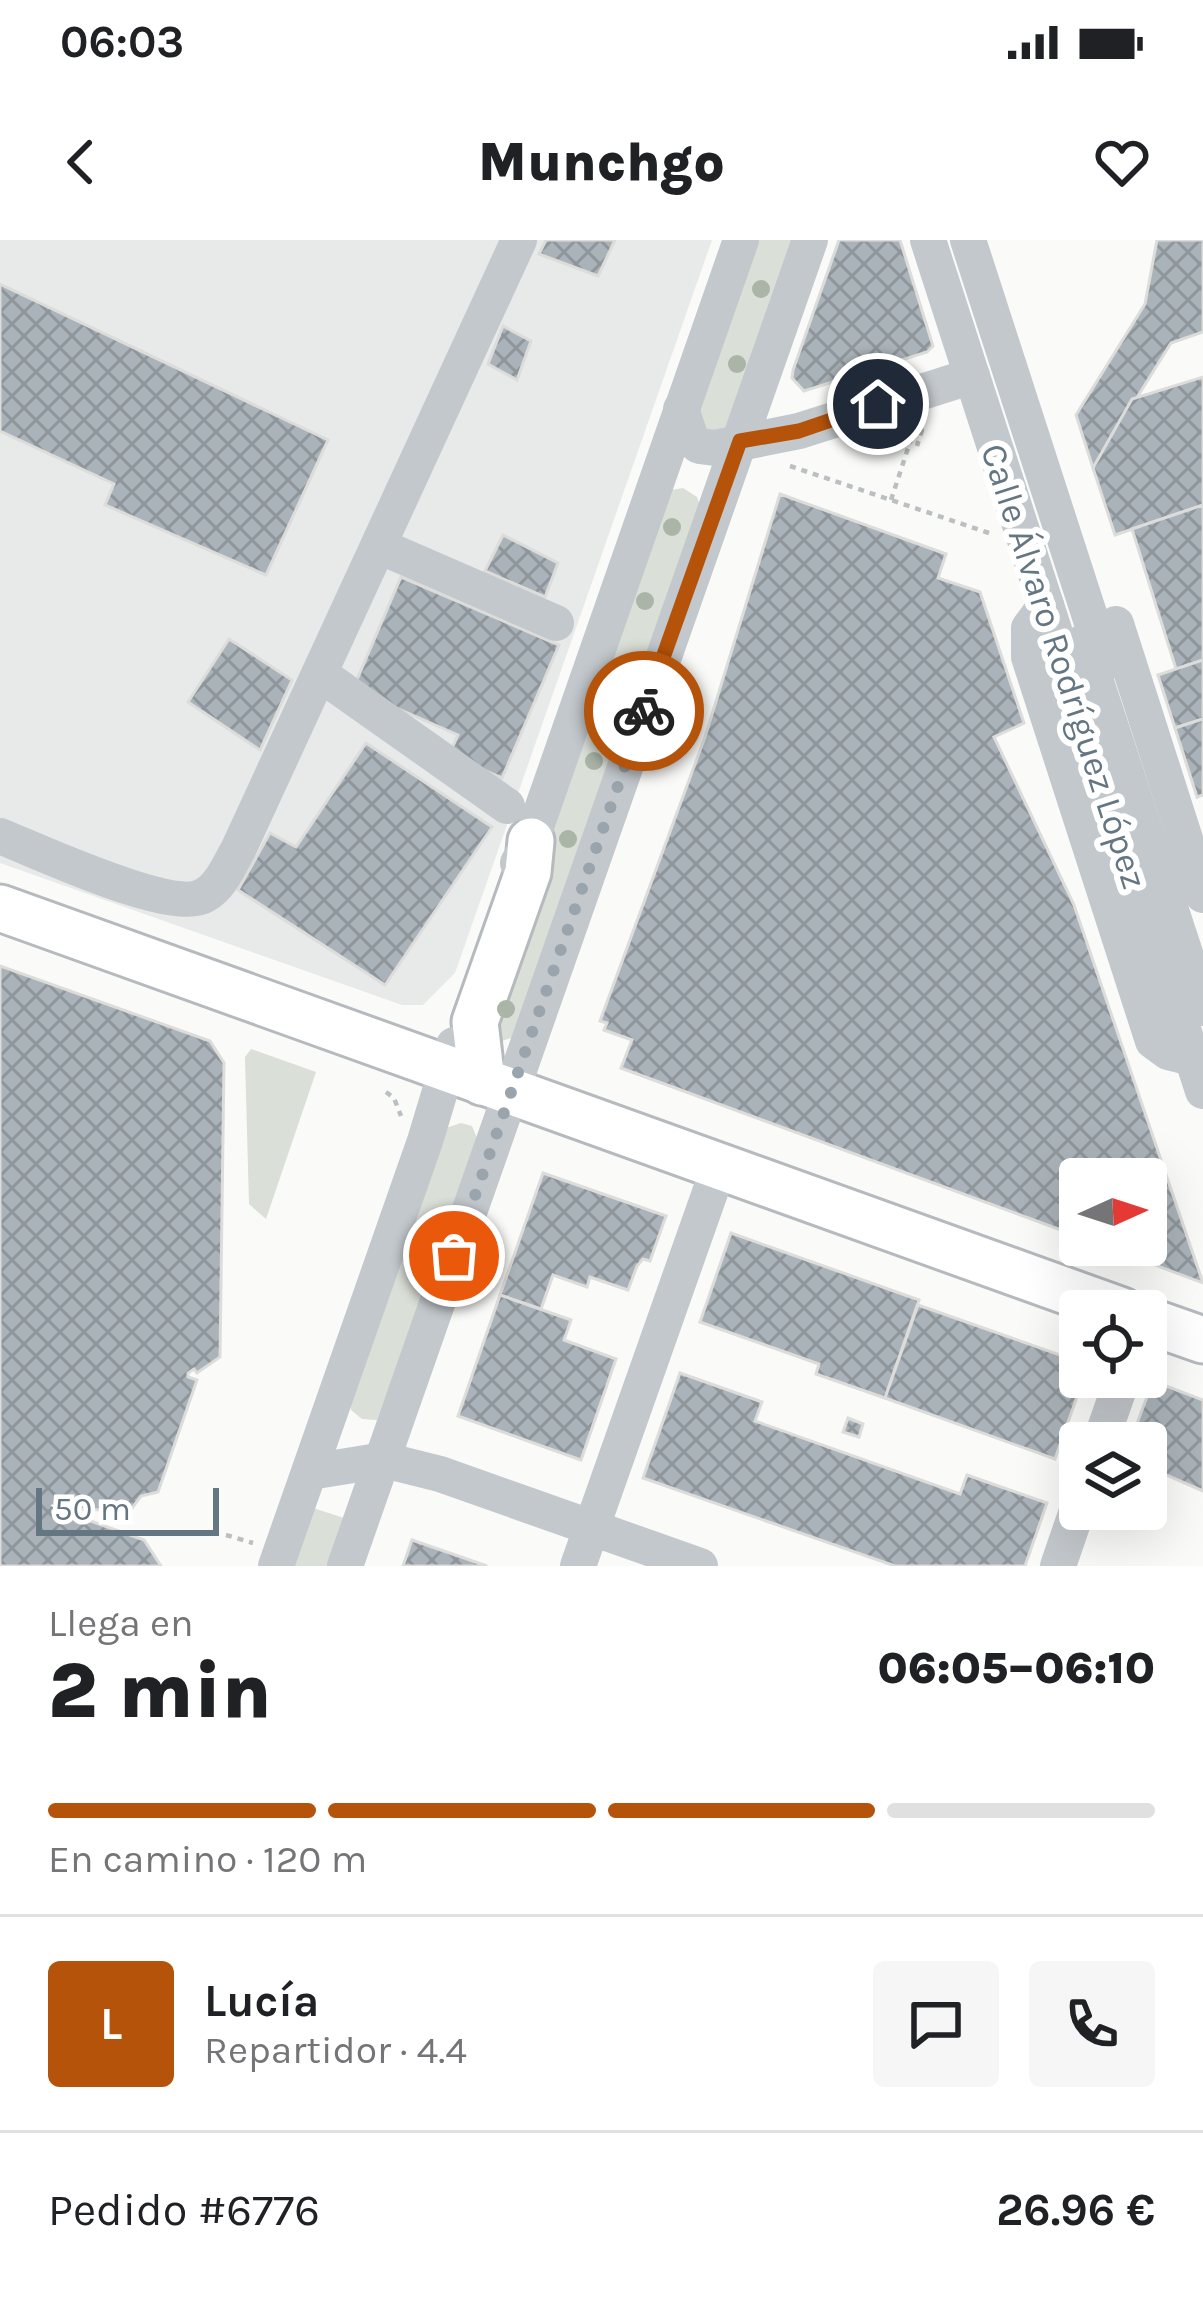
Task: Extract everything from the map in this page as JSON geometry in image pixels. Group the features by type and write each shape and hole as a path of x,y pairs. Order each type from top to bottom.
{"main road":[{"path":"480,1081 476,1022 528,872 519,824"},
{"path":"0,908 1063,1290"},
{"path":"1167,1327 1201,1338"}],"street":[{"path":"0,836 139,891 182,900 201,898 217,886 238,850 519,240"},
{"path":"320,674 519,824 656,482 741,240"},
{"path":"267,1555 304,1486 329,1416 480,1081 715,513 810,240"},
{"name":"Calle Álvaro Rodríguez López","path":"928,240 1198,1075"},
{"name":"Calle Álvaro Rodríguez López","path":"950,240 1203,1008"},
{"name":"Calle Álvaro Rodríguez López","path":"968,240 1203,969"},
{"name":"Calle Álvaro Rodríguez López","path":"992,240 1203,895"},
{"path":"681,409 686,431 699,446 716,448 799,431 972,376"},
{"path":"656,482 676,475 693,477 707,488 715,513"},
{"path":"379,546 556,622"},
{"path":"345,1566 400,1409 480,1081"},
{"path":"578,1566 719,1167"},
{"path":"400,1409 418,1447 440,1474"},
{"path":"329,1416 384,1460 440,1474 700,1566"},
{"path":"304,1486 384,1460"},
{"path":"304,1486 347,1498 357,1512 358,1529"},
{"path":"1058,1566 1070,1530"}],"path":[{"path":"891,500 915,428 922,430 917,446"},
{"path":"778,462 989,533"},
{"path":"226,1535 267,1555"}],"shaded area":[{"path":"0,240 712,240 455,973 423,1005 402,1005 0,863"},
{"path":"755,240 796,240 725,436 693,427"},
{"path":"683,488 697,497 702,511 514,1037 496,1043 484,1030 672,490"},
{"path":"251,1049 316,1072 266,1219 249,1204 245,1057"},
{"path":"461,1123 472,1126 479,1143 377,1420 362,1419 351,1410 350,1402 446,1128"},
{"path":"313,1508 344,1518 327,1566 293,1566"}],"building":[{"path":"546,240 615,240 598,276 539,254"},
{"path":"839,240 900,240 933,346 927,352 804,391 792,378 793,370"},
{"path":"1157,240 1203,240 1203,332 1171,343 1093,468 1076,415 1145,304"},
{"path":"0,284 328,440 266,575 105,505 114,484 0,431"},
{"path":"503,326 531,341 517,380 488,364"},
{"path":"1203,377 1203,505 1115,535 1093,468 1132,399"},
{"path":"780,494 946,554 938,578 980,592 1024,723 994,737 1074,905 1160,1158 1059,1158 1059,1229 621,1068 632,1040 604,1030 607,1023 600,1021 705,737"},
{"path":"1203,505 1203,660 1176,669 1132,529"},
{"path":"503,535 558,563 545,597 485,571"},
{"path":"401,577 559,645 502,778 449,755 458,735 353,689"},
{"path":"229,639 292,680 260,750 188,702"},
{"path":"1203,660 1203,719 1175,728 1158,675"},
{"path":"1203,719 1203,795 1197,797 1175,728"},
{"path":"366,743 492,827 385,985 238,890 270,833 296,847"},
{"path":"0,966 210,1041 224,1063 220,1357 197,1373 194,1369 188,1373 197,1380 158,1492 141,1496 130,1511 54,1508 144,1540 161,1566 0,1566"},
{"path":"543,1173 666,1216 650,1261 643,1259 637,1266 628,1290 590,1277 587,1287 553,1275 541,1309 500,1295"},
{"path":"1167,1178 1203,1283 1158,1266 1167,1266"},
{"path":"731,1233 919,1300 885,1398 816,1374 819,1364 700,1322"},
{"path":"500,1295 571,1320 564,1340 616,1359 581,1460 458,1416"},
{"path":"918,1305 1059,1355 1059,1398 1077,1398 1068,1422 1059,1422 1055,1459 885,1398"},
{"path":"680,1373 762,1402 755,1421 960,1494 967,1475 1047,1503 1025,1566 895,1566 643,1478"},
{"path":"1167,1386 1203,1400 1203,1491 1167,1475 1167,1422 1138,1422 1147,1398 1167,1398"},
{"path":"848,1418 863,1424 859,1437 843,1432"},
{"path":"412,1540 487,1566 403,1566"}],"way so far":[{"path":"454,1256 644,711"}],"route":[{"path":"644,711 740,441 799,431 878,404"}]}
